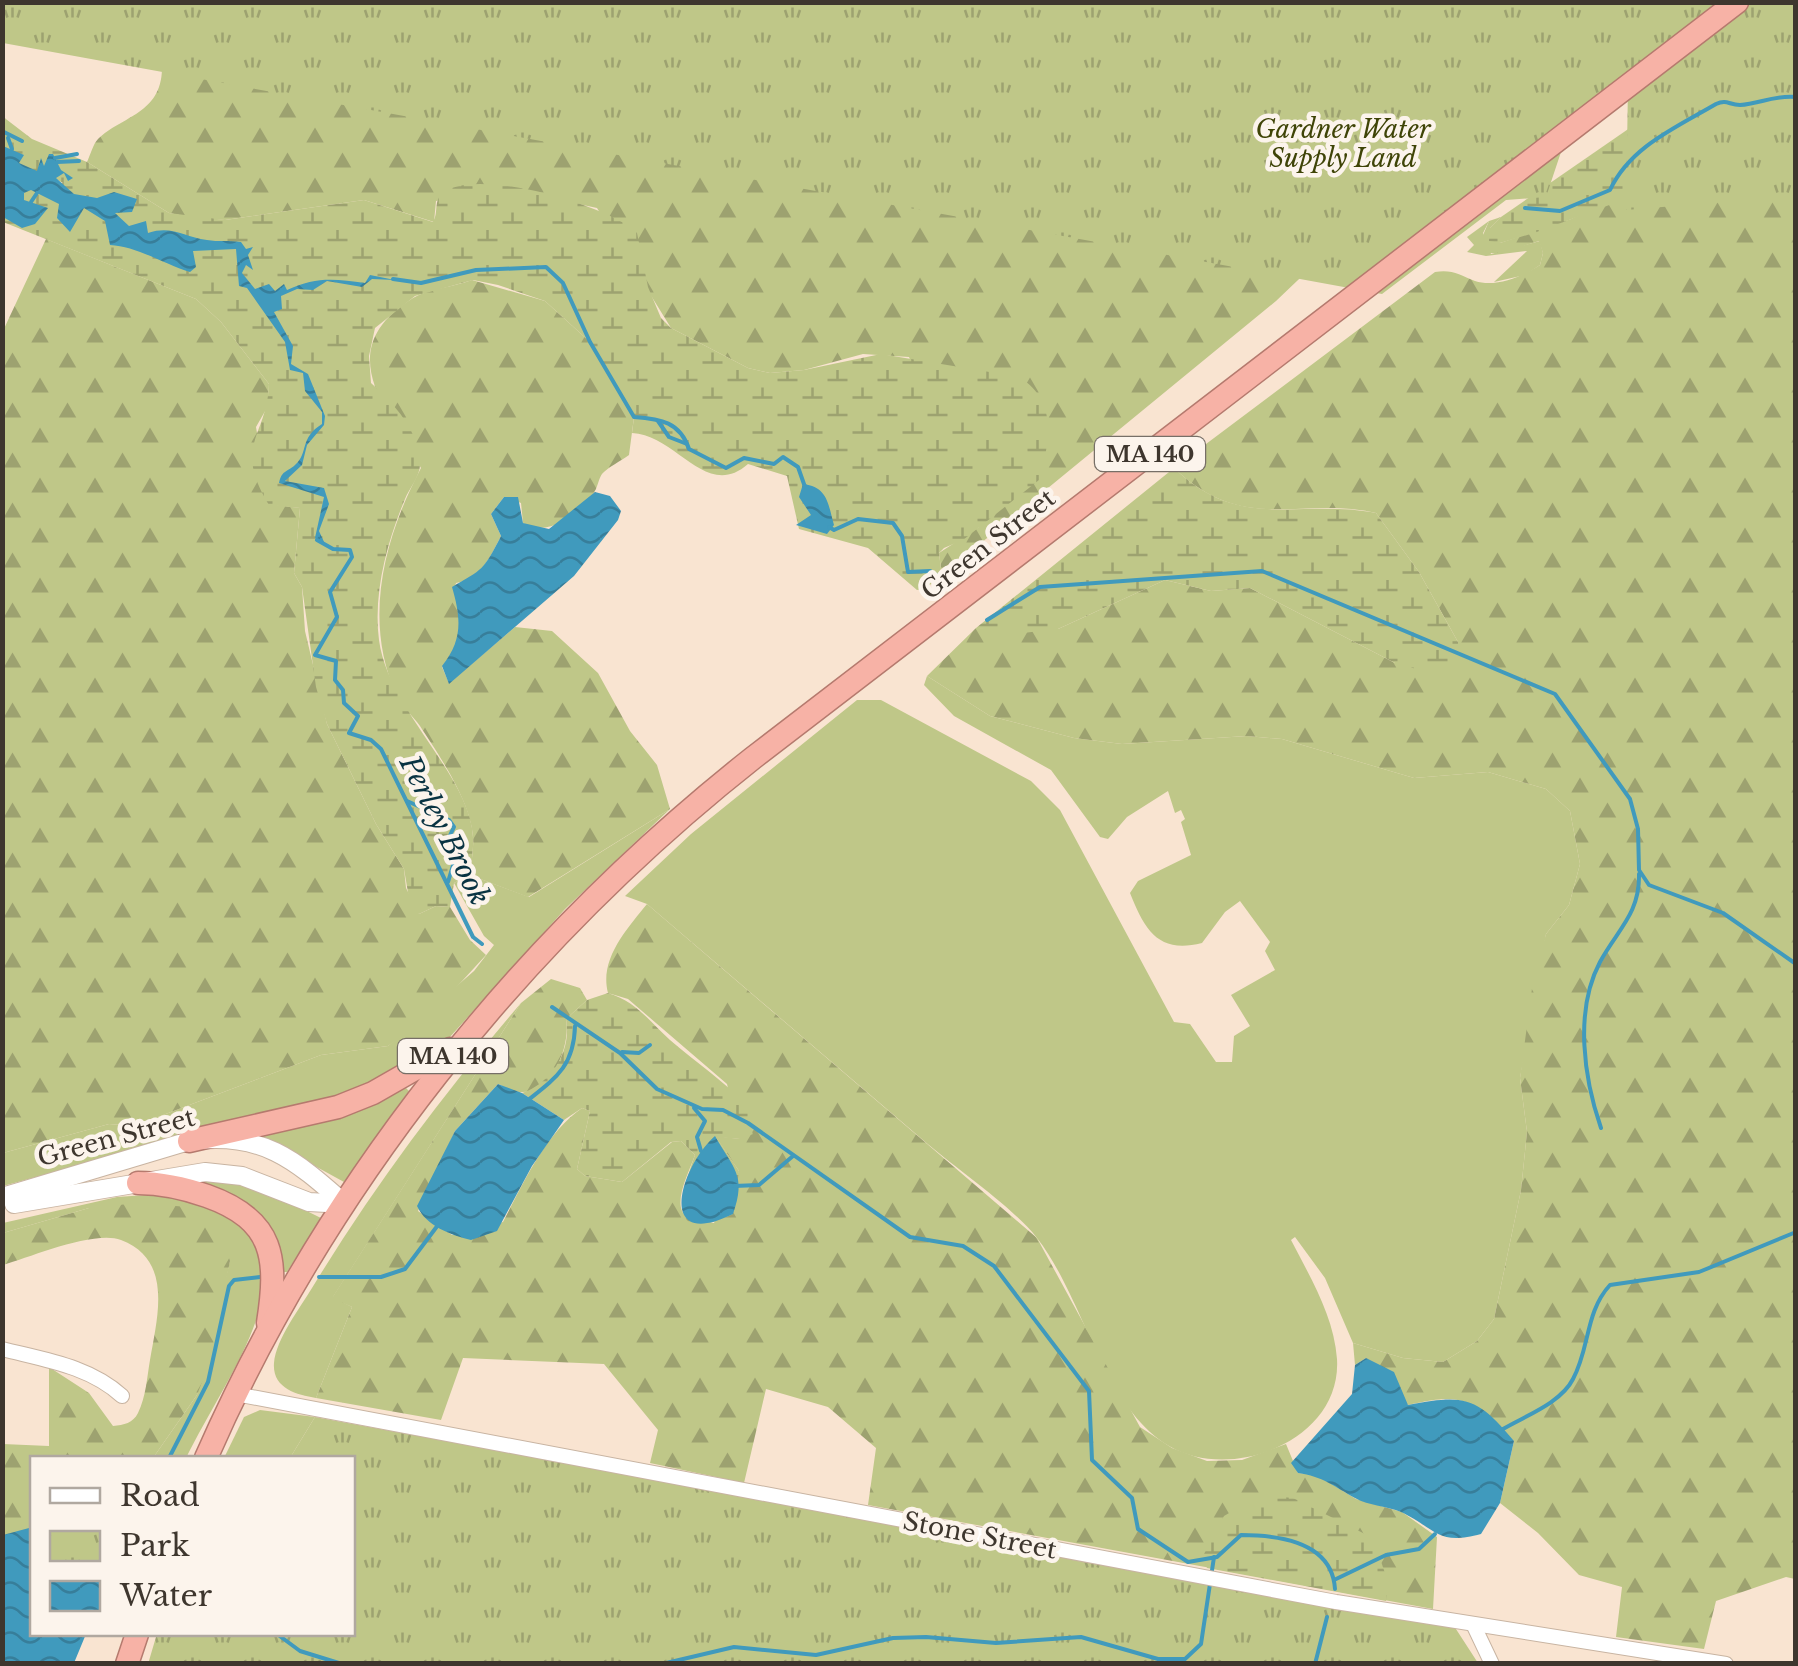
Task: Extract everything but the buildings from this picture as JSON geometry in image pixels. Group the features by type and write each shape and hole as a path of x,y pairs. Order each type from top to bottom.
{"highway":[{"name":"Green Street","path":"345,1204 469,1036 584,910 720,785 1737,2"},
{"path":"189,1141 350,1103 404,1077 469,1036"},
{"path":"138,1183 173,1186 211,1198 239,1210 260,1229 273,1266 265,1338"},
{"name":"MA 140","path":"207,1456 265,1338 345,1204"},
{"path":"127,1664 136,1636"}],"street":[{"name":"Green Street","path":"2,1197 189,1141 224,1138 280,1152 299,1162 345,1204"},
{"name":"Green Street","path":"2,1206 183,1173 224,1173 308,1202 345,1204"},
{"path":"2,1350 80,1369 122,1396"},
{"name":"Stone Street","path":"236,1394 1336,1602 1726,1664"},
{"path":"1474,1624 1492,1664"}],"green space":[{"name":"Gardner Water Supply Land","path":"2,3 1795,3 1795,196 1626,210 1628,85 1569,128 1546,197 1506,200 1382,294 3,43"},
{"path":"1795,14 1645,185 1612,204 1534,233 1500,243 1489,241 1490,228 1501,217"},
{"path":"162,69 1319,260 1276,301 970,552 941,569 939,553 979,527 909,357 863,354 804,370 770,373 748,368 671,328 597,208 500,187 436,201 434,222 364,200 225,220 169,213 87,162 98,139 148,105 160,84"},
{"path":"2,116 32,139 87,162 169,213 225,220 364,200 433,222 443,193 459,186 482,184 511,186 571,201 622,222 637,233 648,287 661,318 671,328 748,368 770,373 804,370 881,354 1019,377 1040,398 1048,423 1039,480 963,540 944,548 939,553 941,569 928,588 917,590 868,548 799,529 787,476 748,464 733,473 718,475 648,436 632,433 634,417 590,342 545,301 473,280 415,296 375,328 369,356 371,383 411,430 420,465 387,550 378,604 379,640 397,692 458,790 473,842 470,875 454,883 450,907 436,906 419,914 411,910 404,869 376,824 327,724 316,687 302,587 294,573 300,508 269,505 253,468 254,442 269,384 221,322 196,299 3,222 3,200 10,192 63,183 50,176 29,178 3,160"},
{"path":"1795,155 1795,1579 1786,1577 1716,1601 1704,1649 1616,1637 1622,1587 1579,1575 1538,1533 1500,1503 1514,1441 1467,1403 1444,1399 1408,1405 1366,1358 1355,1365 1353,1343 1403,1358 1443,1362 1477,1341 1494,1319 1521,1190 1527,1132 1520,1078 1533,981 1546,934 1569,905 1580,864 1570,811 1546,789 1488,772 1414,778 1282,739 1247,736 1122,744 1074,738 990,716 927,676 976,628 1058,629 1165,580 1211,591 1250,588 1395,663 1458,642 1419,572 1376,513 1249,507 1200,489 1174,468 1435,272 1451,272 1492,283 1518,277 1540,265 1543,253 1539,241 1502,253 1484,253 1481,240 1489,221 1501,217 1490,228 1500,243 1571,219 1645,185"},
{"path":"1489,221 1483,233 1491,254 1540,241 1540,265 1525,275 1494,282 1527,251 1486,256 1467,252 1474,245 1467,237"},
{"path":"46,239 196,299 221,322 269,384 268,406 256,427 269,504 300,508 294,573 302,587 305,631 327,724 376,824 404,869 406,888 419,914 436,906 450,907 470,940 486,955 430,1016 388,1046 321,1055 134,1126 109,1124 3,1153 2,333"},
{"path":"472,280 545,301 590,342 634,417 629,455 602,474 590,498 564,521 543,528 523,523 521,503 504,497 491,514 501,536 493,552 478,572 456,583 459,633 442,667 449,683 515,627 552,631 598,673 630,731 657,765 670,809 528,897 470,875 473,837 467,809 436,751 397,696 386,668 381,639 379,609 388,551 421,468 381,401 373,379 370,358 375,338 388,317 413,298"},
{"path":"1174,468 1199,488 1247,507 1376,513 1419,572 1458,642 1458,673 1438,675 1395,663 1250,588 1211,591 1165,580 1058,629 1023,633 976,628"},
{"path":"927,676 990,716 1074,738 1122,744 1247,736 1282,739 1414,778 1488,772 1546,789 1570,811 1580,864 1569,905 1546,934 1520,1078 1527,1132 1521,1190 1494,1319 1477,1341 1443,1362 1403,1358 1353,1343 1325,1278 1295,1237 1291,1240 1320,1297 1335,1343 1334,1388 1322,1412 1302,1432 1278,1447 1251,1456 1222,1460 1194,1456 1169,1446 1146,1428 1127,1405 1053,1263 1027,1226 647,904 625,896 691,834 857,700 881,700 1031,781 1060,810 1174,1022 1190,1024 1216,1062 1232,1062 1234,1036 1250,1026 1231,995 1275,970 1265,951 1270,942 1240,901 1225,912 1202,943 1187,946 1164,942 1148,928 1130,893 1138,881 1191,855 1181,822 1185,819 1181,810 1175,813 1168,791 1127,817 1108,839 1100,837 1051,770 954,716 924,685"},
{"path":"670,809 565,909 449,1038 376,1085 3,1186 3,1153 109,1124 134,1126 321,1055 388,1046 474,971 494,945 484,936 454,883 470,875 529,897"},
{"path":"647,904 1037,1238 1140,1427 1172,1448 1207,1461 1242,1460 1286,1444 1298,1473 1317,1475 1356,1499 1402,1512 1437,1537 1433,1609 868,1505 876,1448 828,1407 766,1389 744,1483 650,1463 658,1430 604,1364 463,1358 441,1420 316,1398 352,1307 332,1298 521,1003 551,979 580,988 587,1000 566,1019 566,1041 557,1066 532,1091 517,1092 498,1084 455,1131 418,1211 452,1235 503,1222 546,1145 582,1108 590,1111 577,1169 585,1176 622,1182 672,1142 681,1141 695,1155 682,1190 682,1210 698,1222 714,1223 739,1171 715,1136 740,1139 727,1084 628,999 608,993 606,980 611,956"},
{"path":"608,993 635,1007 749,1107 753,1134 740,1139 716,1137 739,1171 733,1214 712,1223 688,1221 683,1200 695,1155 681,1141 671,1142 622,1182 585,1176 577,1169 590,1111 582,1108 564,1120 522,1093 542,1082 558,1064 566,1042 566,1019 587,1000"},
{"path":"521,1003 333,1297 352,1307 316,1398 287,1389 277,1379 274,1363 289,1324 385,1177"},
{"path":"406,1088 409,1091 344,1182 253,1132 374,1104"},
{"path":"194,1178 221,1178 268,1192 321,1218 287,1272 281,1272 280,1258 193,1184"},
{"path":"161,1194 217,1211 250,1236 263,1266 262,1300 249,1338 187,1456 154,1456 197,1395 230,1261 89,1208 3,1233 3,1223 117,1197"},
{"path":"138,1203 188,1207 219,1228 230,1261 210,1361 197,1395 154,1456 30,1456 30,1530 3,1535 3,1444 49,1446 49,1367 89,1393 113,1426 131,1421 145,1394 158,1292 149,1261 138,1249 121,1240 95,1239 3,1265 3,1233 89,1208"},
{"path":"260,1410 315,1417 291,1456 225,1456 244,1417"},
{"path":"315,1417 1454,1626 1478,1663 148,1664 156,1637 355,1636 355,1456 291,1456"},
{"path":"1260,1495 1293,1498 1373,1538 1387,1579 1386,1601 1207,1568 1203,1556 1224,1516"}],"water":[{"path":"3,146 24,155 19,163 37,171 41,158 44,166 49,154 53,154 61,170 73,178 68,181 64,173 56,178 74,194 97,198 114,192 137,199 132,212 115,213 129,226 146,221 148,233 171,231 207,240 241,242 246,249 253,247 248,255 253,270 246,265 242,273 255,289 269,284 275,291 284,284 287,290 326,280 365,283 370,275 395,280 372,279 362,287 327,281 313,290 297,289 281,296 282,309 274,312 293,346 291,364 308,374 325,416 324,425 307,445 302,465 285,481 324,488 329,504 319,531 325,544 315,538 324,497 279,483 299,460 310,435 322,424 322,412 305,391 303,373 290,370 285,342 247,288 239,286 236,249 193,251 196,267 190,272 110,245 105,221 84,208 70,232 57,218 59,204 31,190 24,193 24,200 48,208 35,224 22,228 3,217"},
{"path":"803,484 818,489 826,498 834,525 827,534 796,525 811,515 799,497"},
{"path":"595,492 610,496 621,511 618,520 574,576 449,684 442,666 457,638 452,587 481,568 495,548 501,536 491,514 504,497 518,497 523,523 549,529"},
{"path":"498,1084 522,1093 564,1120 532,1166 497,1231 471,1240 433,1224 417,1206 455,1131"},
{"path":"715,1136 736,1172 737,1201 733,1214 709,1223 693,1222 684,1214 685,1185 702,1150"},
{"path":"1366,1358 1394,1372 1408,1405 1443,1400 1468,1402 1490,1415 1514,1441 1500,1503 1481,1534 1446,1537 1401,1512 1360,1501 1321,1479 1298,1473 1291,1463 1352,1394 1355,1365"},
{"path":"29,1528 30,1636 85,1636 74,1663 3,1663 3,1535"}],"waterway":[{"path":"1525,208 1560,211 1610,190 1642,150 1716,104 1740,105 1796,97"},
{"path":"2,131 22,141"},
{"path":"8,138 12,149"},
{"path":"55,158 77,154"},
{"path":"57,162 79,161"},
{"path":"31,202 37,193"},
{"path":"393,279 421,283 476,270 546,267 563,283 590,342 634,417 668,424 680,433 689,449 726,468 744,458 774,464 783,457 798,467 805,487"},
{"path":"658,421 669,437 687,444"},
{"path":"829,527 834,530 858,519 893,523 902,536 908,572 930,571 942,579"},
{"name":"Perley Brook","path":"317,540 333,549 350,550 352,557 330,592 337,617 315,655 336,661 335,680 343,690 344,703 358,716 349,733 371,740 381,749 473,937 482,944"},
{"path":"987,620 1040,587 1262,571 1555,694 1630,799 1638,829 1639,870 1649,885 1723,913 1796,964"},
{"path":"407,801 449,820 454,827 443,850 454,862 448,882"},
{"path":"1601,1128 1586,1067 1587,1002 1600,962 1632,911 1639,874"},
{"name":"Perley Brook","path":"552,1007 620,1053 657,1089 702,1109 723,1110 748,1123 910,1237 963,1246 994,1266 1089,1391 1092,1460 1132,1498 1138,1529 1188,1562 1217,1557 1241,1535 1286,1539 1314,1551 1324,1560 1335,1589"},
{"path":"527,1101 562,1070 571,1051 575,1026"},
{"path":"622,1052 639,1053 650,1045"},
{"path":"694,1108 705,1121 697,1137 701,1151"},
{"path":"734,1186 759,1185 793,1156"},
{"path":"319,1277 381,1277 405,1269 438,1225"},
{"path":"1503,1429 1551,1402 1567,1388 1578,1367 1596,1307 1610,1285 1699,1272 1796,1232"},
{"path":"170,1456 208,1382 229,1286 234,1280 260,1277"},
{"path":"1334,1580 1386,1555 1419,1549 1435,1534"},
{"path":"662,1664 734,1647 816,1655 893,1638 926,1637 996,1643 1081,1637 1158,1659 1185,1659 1201,1644 1214,1557"},
{"name":"Perley Brook","path":"1315,1664 1327,1617"},
{"path":"280,1636 300,1651 342,1664"}]}
